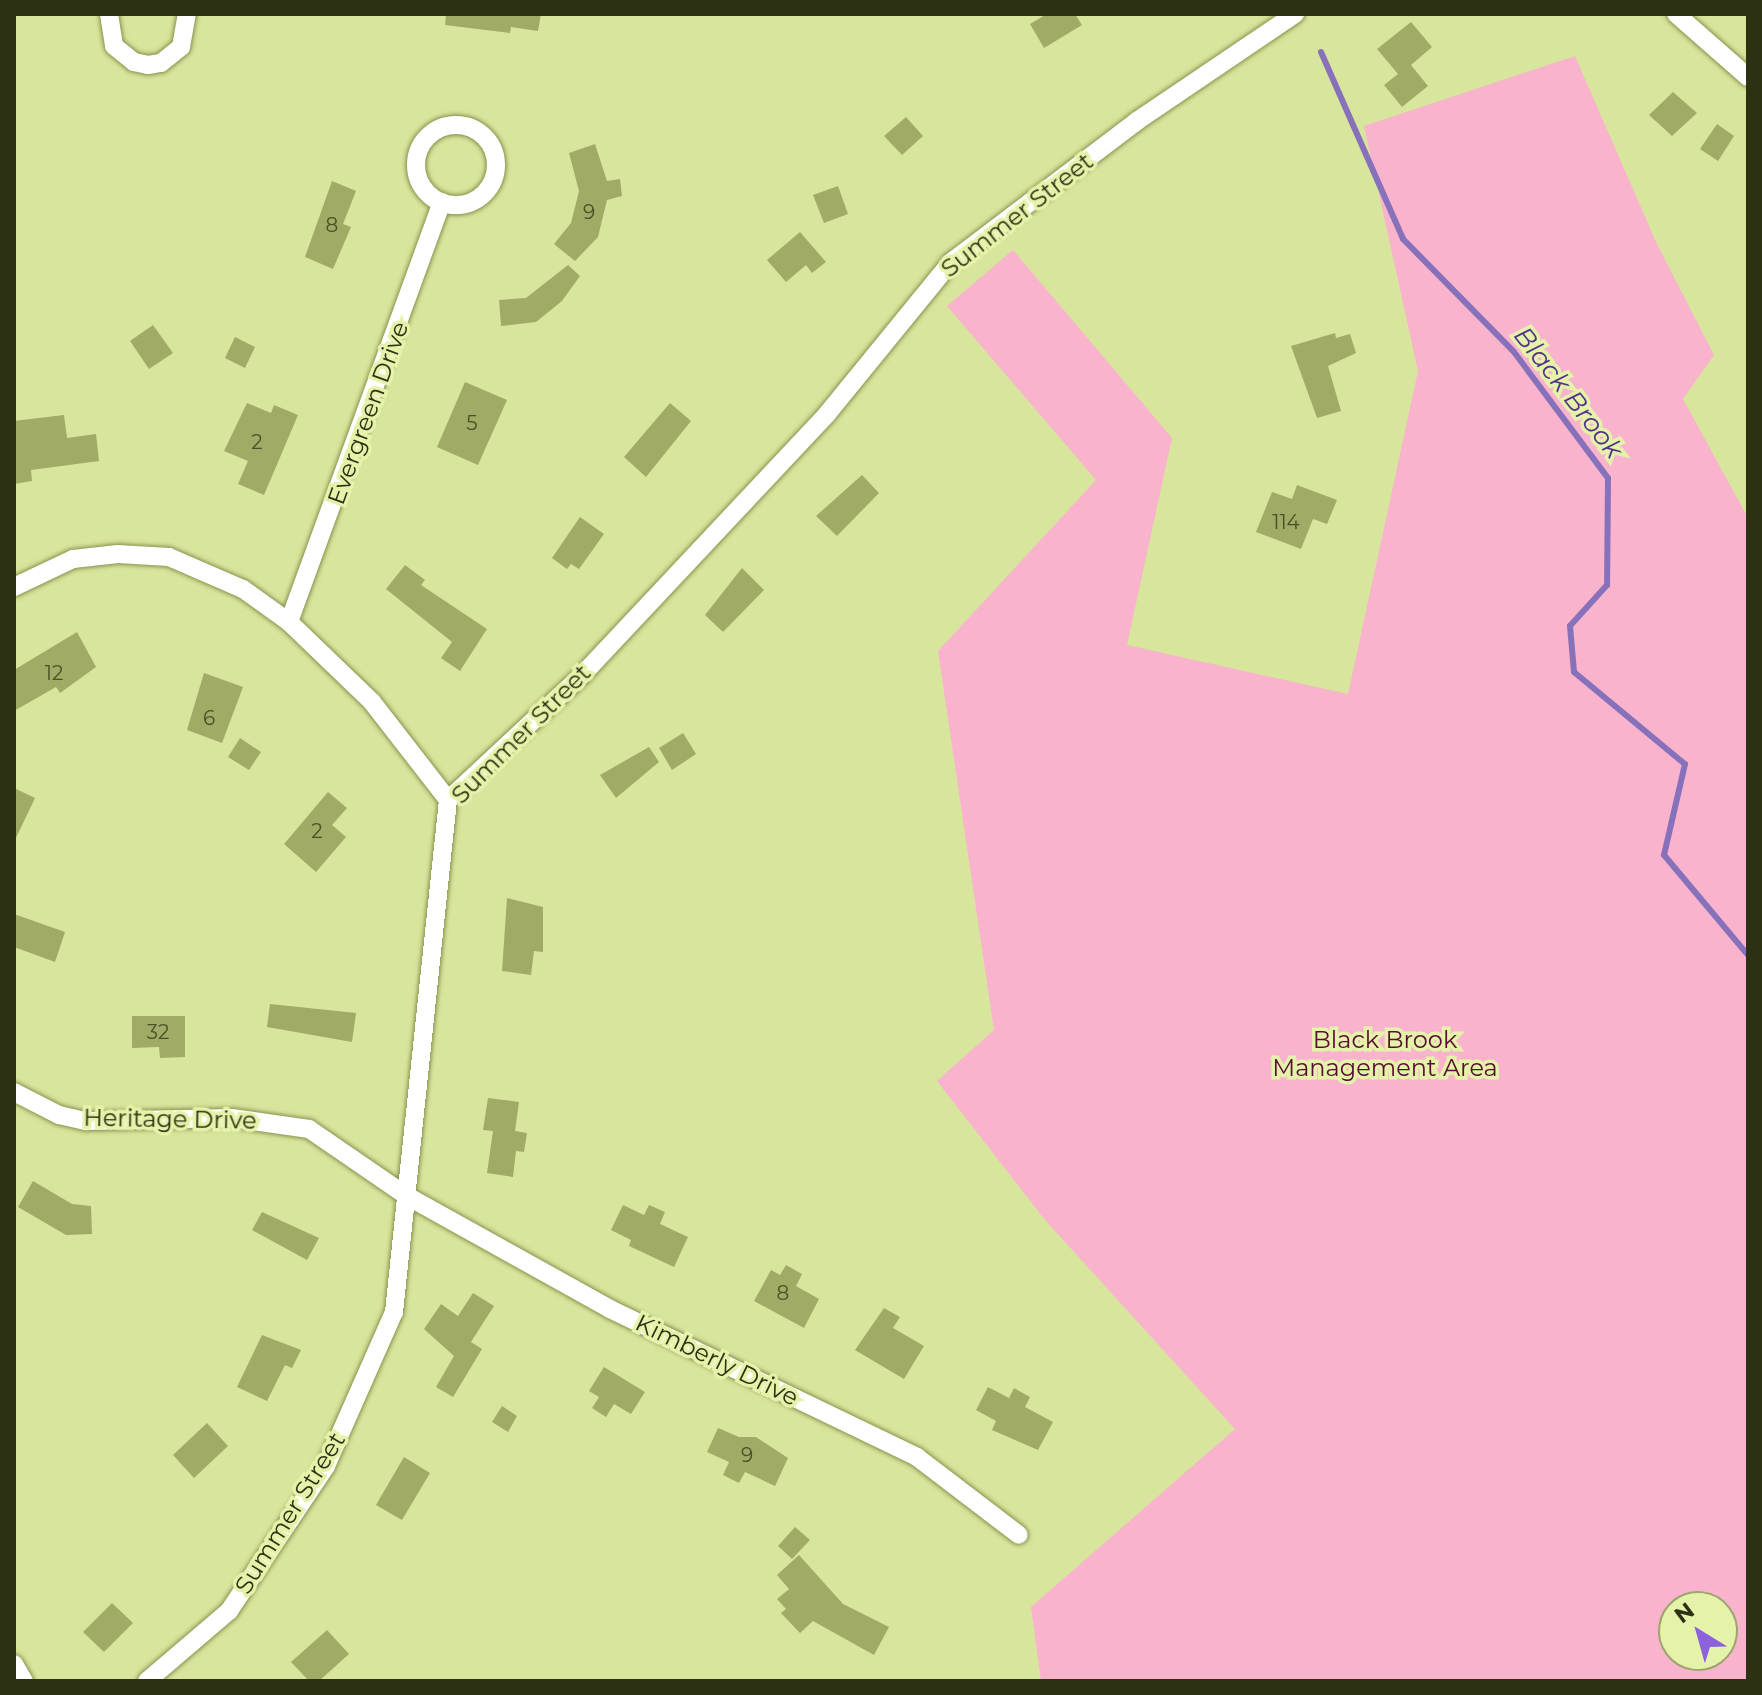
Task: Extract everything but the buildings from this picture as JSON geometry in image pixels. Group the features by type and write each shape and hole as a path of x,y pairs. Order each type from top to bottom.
{"street":[{"path":"109,14 114,46 134,62 148,65 161,63 181,47 187,14"},
{"name":"Summer Street","path":"147,1681 229,1611 326,1466 394,1312 448,800 584,673 827,414 950,263 1137,121 1295,14"},
{"path":"1676,14 1748,77"},
{"path":"469,127 485,138 494,154 491,183 470,202 442,202 418,178 418,152 442,128 469,127"},
{"name":"Evergreen Drive","path":"289,622 442,202"},
{"path":"14,587 73,559 118,554 169,557 243,589 289,622 372,702 448,800"},
{"name":"Heritage Drive","path":"14,1092 59,1115 86,1121 284,1122 309,1129 407,1196"},
{"name":"Kimberly Drive","path":"407,1196 610,1309 917,1457 1019,1535"},
{"path":"14,1664 24,1681"}],"green space":[{"name":"Black Brook Management Area","path":"1575,56 1656,242 1714,355 1683,399 1748,518 1748,1681 1041,1681 1031,1607 1235,1429 1045,1220 937,1081 994,1030 938,651 1096,480 947,306 1013,250 1172,438 1127,645 1348,694 1418,371 1364,126"}],"waterway":[{"name":"Black Brook","path":"1321,52 1403,239 1514,352 1608,478 1607,585 1570,626 1574,672 1685,764 1664,855 1748,955"}]}
